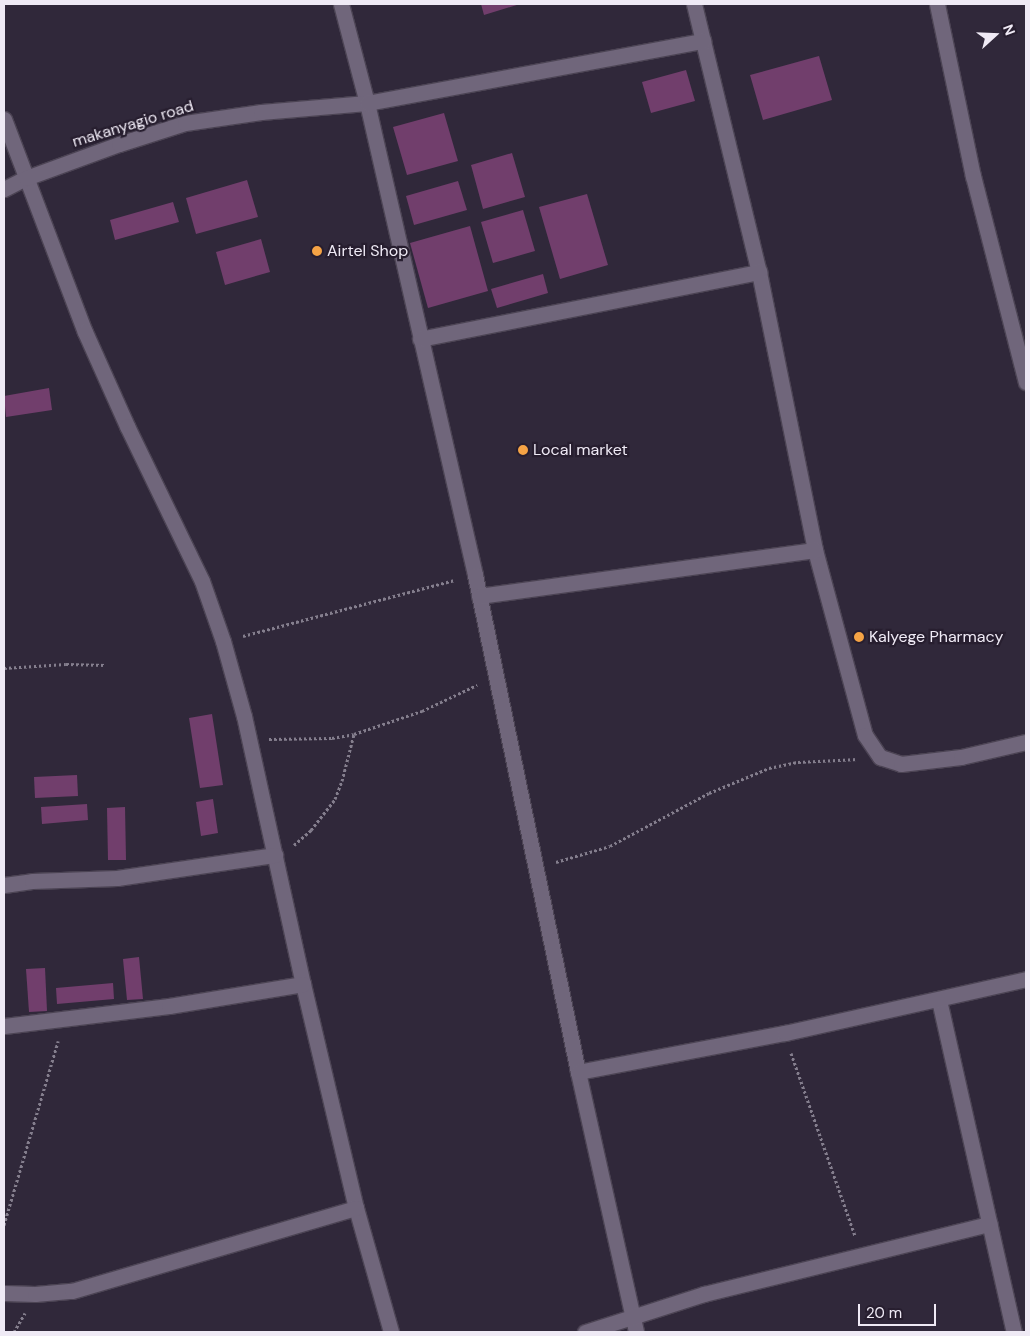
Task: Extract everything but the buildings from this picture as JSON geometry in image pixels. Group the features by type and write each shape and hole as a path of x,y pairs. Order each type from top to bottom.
{"street":[{"path":"341,4 367,103 475,575 578,1072 636,1332"},
{"path":"694,4 759,272 815,550 865,734 880,757 901,764 961,757 1026,742"},
{"path":"937,4 973,176 1026,382"},
{"name":"makanyagio road","path":"4,189 26,178 118,144 185,122 261,112 367,103 703,41"},
{"path":"4,119 85,332 127,426 202,581 224,641 249,738 303,984 356,1208 391,1332"},
{"path":"420,339 759,272"},
{"path":"479,596 815,550"},
{"path":"4,885 32,881 117,878 275,855"},
{"path":"578,1072 785,1033 1026,979"},
{"path":"4,1026 169,1006 303,984"},
{"path":"939,1000 1014,1332"},
{"path":"4,1293 35,1294 72,1291 356,1208"},
{"path":"585,1332 704,1294 990,1224"}],"path":[{"path":"224,641 475,575"},
{"path":"4,668 66,664 106,664"},
{"path":"249,738 317,739 354,734 422,711 496,676"},
{"path":"275,855 295,844 311,830 335,799 354,734"},
{"path":"536,868 610,846 709,793 769,768 798,762 880,757"},
{"path":"4,1225 65,1019"},
{"path":"785,1033 861,1256"}],"place":[{"name":"Airtel Shop","path":"317,251"},
{"name":"Local market","path":"523,450"},
{"name":"Kalyege Pharmacy","path":"859,637"}]}
